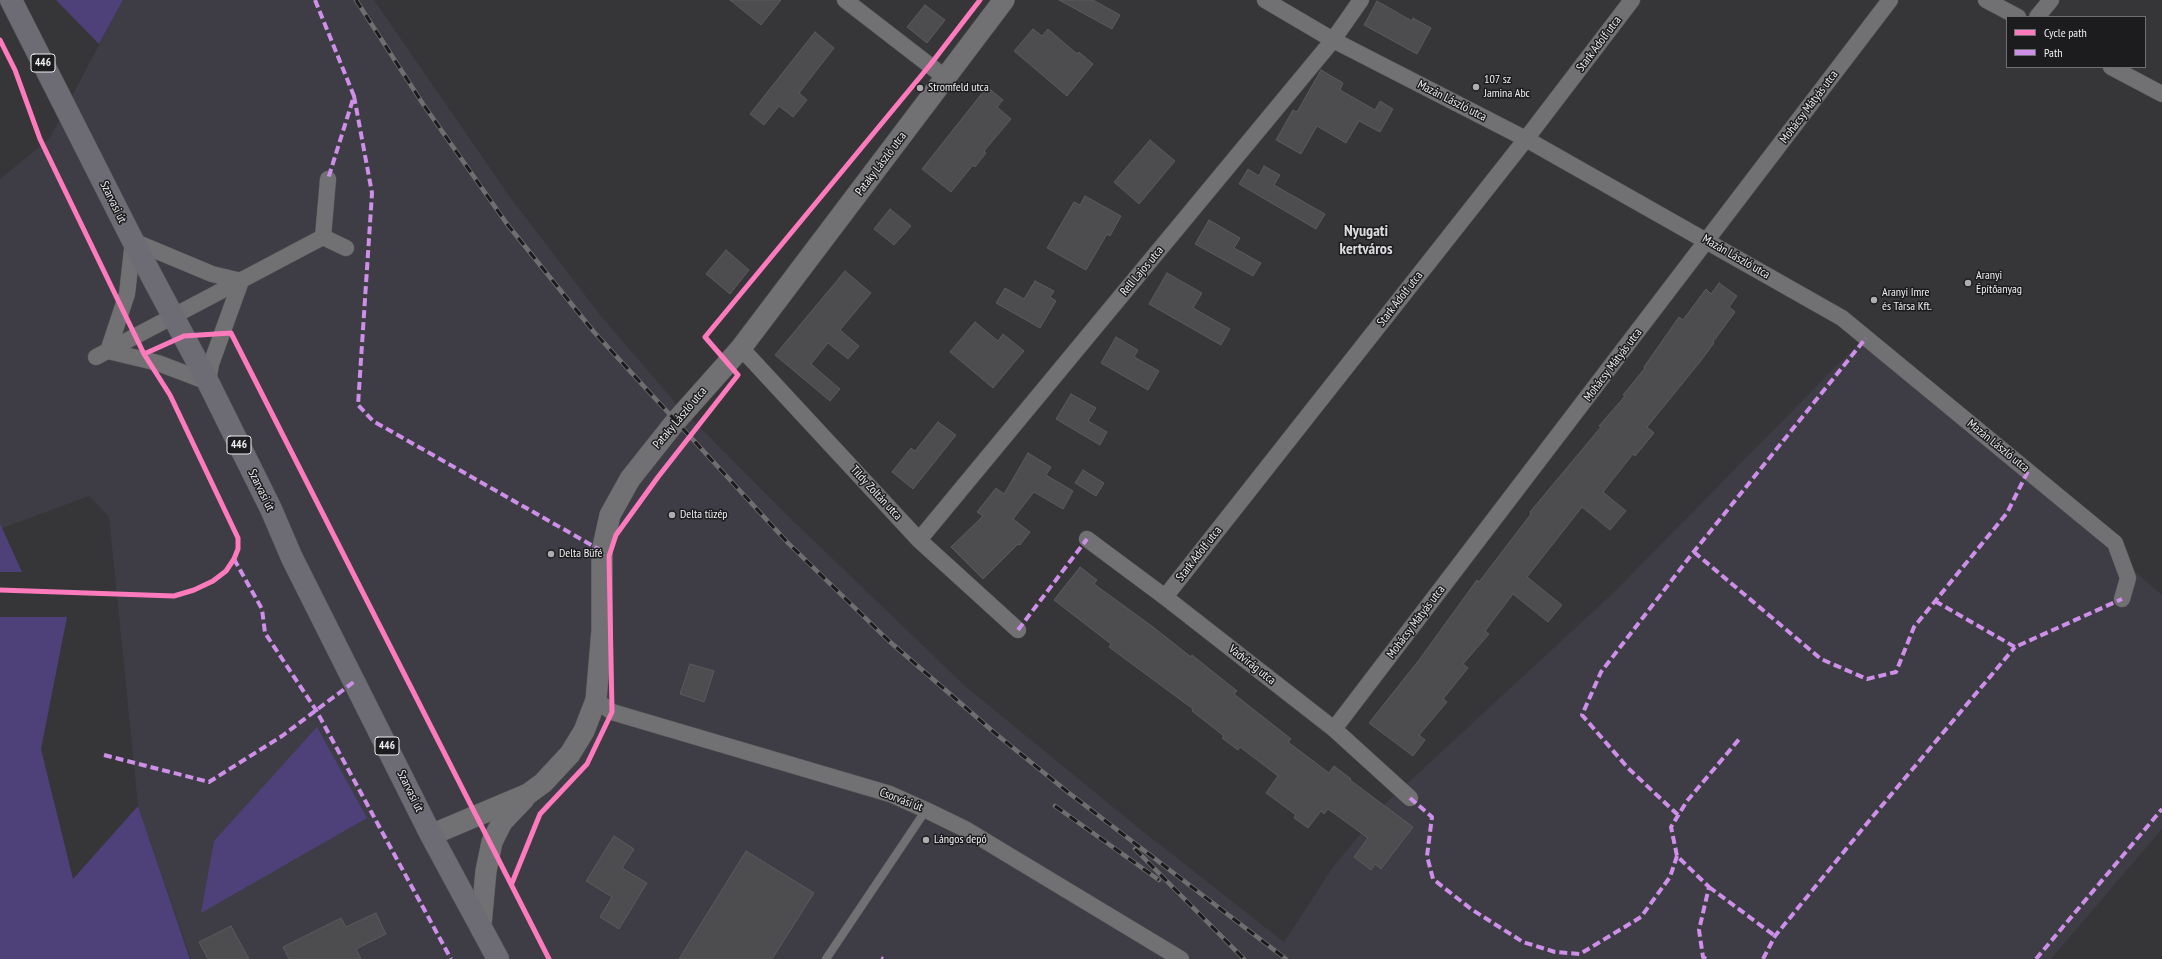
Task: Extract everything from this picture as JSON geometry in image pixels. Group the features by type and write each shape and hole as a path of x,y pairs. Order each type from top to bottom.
{"main road":[{"name":"Szarvasi út","path":"11,0 133,241 208,382 271,509 292,558 432,835 498,959"}],"street":[{"path":"845,0 946,78"},
{"name":"Pataky László utca","path":"432,835 528,794 543,783 570,754 584,731 596,700 602,630 602,551 610,515 630,479 676,422 741,348 1004,0"},
{"name":"Mazán László utca","path":"1265,0 1333,40 1526,139 1842,318 2115,543 2128,578 2122,600"},
{"name":"Rell Lajos utca","path":"919,540 1333,40 1361,0"},
{"name":"Stark Adolf utca","path":"1165,597 1526,139 1632,0"},
{"name":"Mohácsy Mátyás utca","path":"1334,729 1708,241 1890,0"},
{"path":"1986,0 2016,16"},
{"path":"2038,16 2051,0"},
{"path":"2113,68 2162,94"},
{"path":"323,237 328,179"},
{"path":"102,354 323,237"},
{"path":"323,237 346,248"},
{"path":"102,354 127,294 133,241 212,274 241,281"},
{"path":"102,354 158,362 208,382 211,364 241,281"},
{"name":"Tildy Zoltán utca","path":"741,348 919,540 1018,630"},
{"name":"Vadvirág utca","path":"1087,539 1165,597 1334,729 1410,798"},
{"name":"Csorvási út","path":"596,700 612,712 890,794 967,830 1181,959"},
{"path":"481,925 486,871 492,842 502,822 528,794"}],"lane":[{"path":"826,959 926,810"}],"shaded area":[{"path":"56,0 123,0 99,44"},
{"path":"123,0 374,0 510,197 601,316 674,401 783,511 965,686 1135,825 1284,942 1333,867 1386,803 1611,595 1865,337 2162,595 2162,829 2051,959 191,959 138,806 109,517 89,496 0,529 0,179 49,139"},
{"path":"0,524 2,528 22,572 0,572"},
{"path":"0,617 67,617 41,749 73,879 138,806 190,959 0,959"},
{"path":"317,727 367,818 201,913 214,841"}],"building":[{"path":"730,0 781,0 761,25"},
{"path":"1059,0 1093,0 1120,15 1112,29"},
{"path":"1377,1 1412,21 1413,18 1431,28 1417,54 1364,25"},
{"path":"925,5 945,20 927,43 907,27"},
{"path":"1033,29 1042,36 1048,29 1077,54 1079,52 1093,64 1067,96 1014,51"},
{"path":"815,32 834,48 799,93 807,100 793,117 779,106 764,125 750,114"},
{"path":"1321,70 1343,83 1340,90 1375,110 1380,101 1393,109 1380,132 1359,121 1346,143 1317,126 1301,154 1276,140 1293,110 1297,112"},
{"path":"987,87 1003,100 997,107 1011,119 984,151 986,153 975,167 973,165 951,192 922,169"},
{"path":"1150,140 1175,161 1139,204 1114,182"},
{"path":"1264,166 1280,175 1274,185 1325,214 1316,229 1239,184 1248,169 1259,176"},
{"path":"1085,196 1121,216 1110,236 1107,234 1086,270 1047,248 1074,202 1080,205"},
{"path":"890,209 911,226 894,245 874,229"},
{"path":"1209,220 1240,238 1234,248 1261,263 1253,276 1195,244"},
{"path":"726,250 749,270 730,294 706,274"},
{"path":"845,271 871,293 840,330 859,346 848,359 828,343 811,364 840,389 830,401 775,355"},
{"path":"1167,273 1202,293 1193,308 1230,329 1221,345 1149,304"},
{"path":"1035,281 1054,291 1050,297 1056,301 1040,328 996,303 1005,288 1024,299"},
{"path":"1719,283 1737,296 1729,307 1735,312 1699,363 1647,427 1654,433 1635,456 1633,454 1603,492 1626,511 1610,530 1582,507 1527,577 1562,605 1548,622 1513,594 1485,631 1489,634 1463,664 1468,668 1443,699 1447,702 1419,735 1425,740 1413,756 1369,723 1419,660 1477,580 1479,582 1531,514 1530,512 1625,396 1623,395 1645,368 1644,367 1679,317 1683,320 1706,289 1711,294"},
{"path":"975,322 998,341 1003,334 1024,351 993,388 950,352"},
{"path":"1116,337 1138,350 1134,357 1159,371 1148,390 1101,363"},
{"path":"1071,394 1096,408 1088,421 1107,432 1100,445 1056,419"},
{"path":"938,422 956,435 913,489 892,472 911,448 915,451"},
{"path":"1028,453 1051,467 1046,475 1073,491 1063,509 1034,492 1013,519 1030,532 1020,545 1018,544 983,579 951,547 983,516 977,512 996,488 1004,494"},
{"path":"1083,470 1104,483 1096,496 1075,483"},
{"path":"1080,567 1097,580 1094,584 1191,657 1192,655 1237,691 1234,694 1291,739 1288,742 1329,773 1334,766 1351,779 1350,780 1413,827 1381,869 1375,864 1371,870 1354,857 1368,838 1328,809 1324,814 1321,811 1308,828 1294,818 1296,815 1266,793 1278,776 1240,747 1238,750 1222,738 1224,736 1192,711 1193,709 1109,647 1111,644 1054,600"},
{"path":"690,664 714,671 704,702 680,694"},
{"path":"614,836 634,849 622,868 647,883 619,929 600,917 612,897 586,881"},
{"path":"746,851 814,893 772,959 679,959"},
{"path":"376,913 386,934 356,949 361,959 289,959 283,947 341,918 346,927"},
{"path":"231,926 249,959 208,959 199,942"}],"railway":[{"path":"356,0 423,104 507,224 594,332 788,543 889,641 996,734 1069,793 1286,959"},
{"path":"1055,806 1159,880"},
{"path":"1135,849 1244,959"}],"marked path":[{"path":"315,0 354,96 328,179"},
{"path":"354,96 372,193 358,405 373,421 602,551"},
{"path":"1678,815 1628,768 1582,715 1601,672 1692,554 1866,338"},
{"path":"1694,552 1821,659 1867,679 1896,672 1914,627 2007,513 2028,471"},
{"path":"1018,630 1087,539"},
{"path":"234,559 262,609 265,633 316,710 451,959"},
{"path":"1935,601 2015,647 2122,599"},
{"path":"1763,959 1775,936 2015,647"},
{"path":"104,755 209,782 282,736 355,681"},
{"path":"1706,959 1703,957 1699,930 1709,887 1677,856 1671,827 1687,801 1741,737"},
{"path":"1410,798 1432,817 1427,856 1433,879 1471,909 1523,942 1555,952 1580,954 1641,917 1670,877 1677,856"},
{"path":"2036,959 2162,809"},
{"path":"1709,887 1775,936"}],"cycle path":[{"path":"512,883 540,814 587,764 612,712 609,556 616,535 658,477 738,375 705,337 930,65 980,0"},
{"path":"0,40 15,70 40,139 144,354 184,336 231,333 549,959"},
{"path":"0,590 174,596 194,590 213,581 226,571 234,559 238,549 238,538 170,395 144,354"}],"place":[{"name":"107 sz Jamina Abc","path":"1476,87"},
{"name":"Stromfeld utca","path":"920,88"},
{"name":"Aranyi Építőanyag","path":"1968,283"},
{"name":"Aranyi Imre és Társa Kft.","path":"1874,300"},
{"name":"Delta tüzép","path":"672,515"},
{"name":"Delta Büfé","path":"551,554"},
{"name":"Lángos depó","path":"926,840"}],"district":[{"name":"Nyugati kertváros","path":"1366,240"}]}
